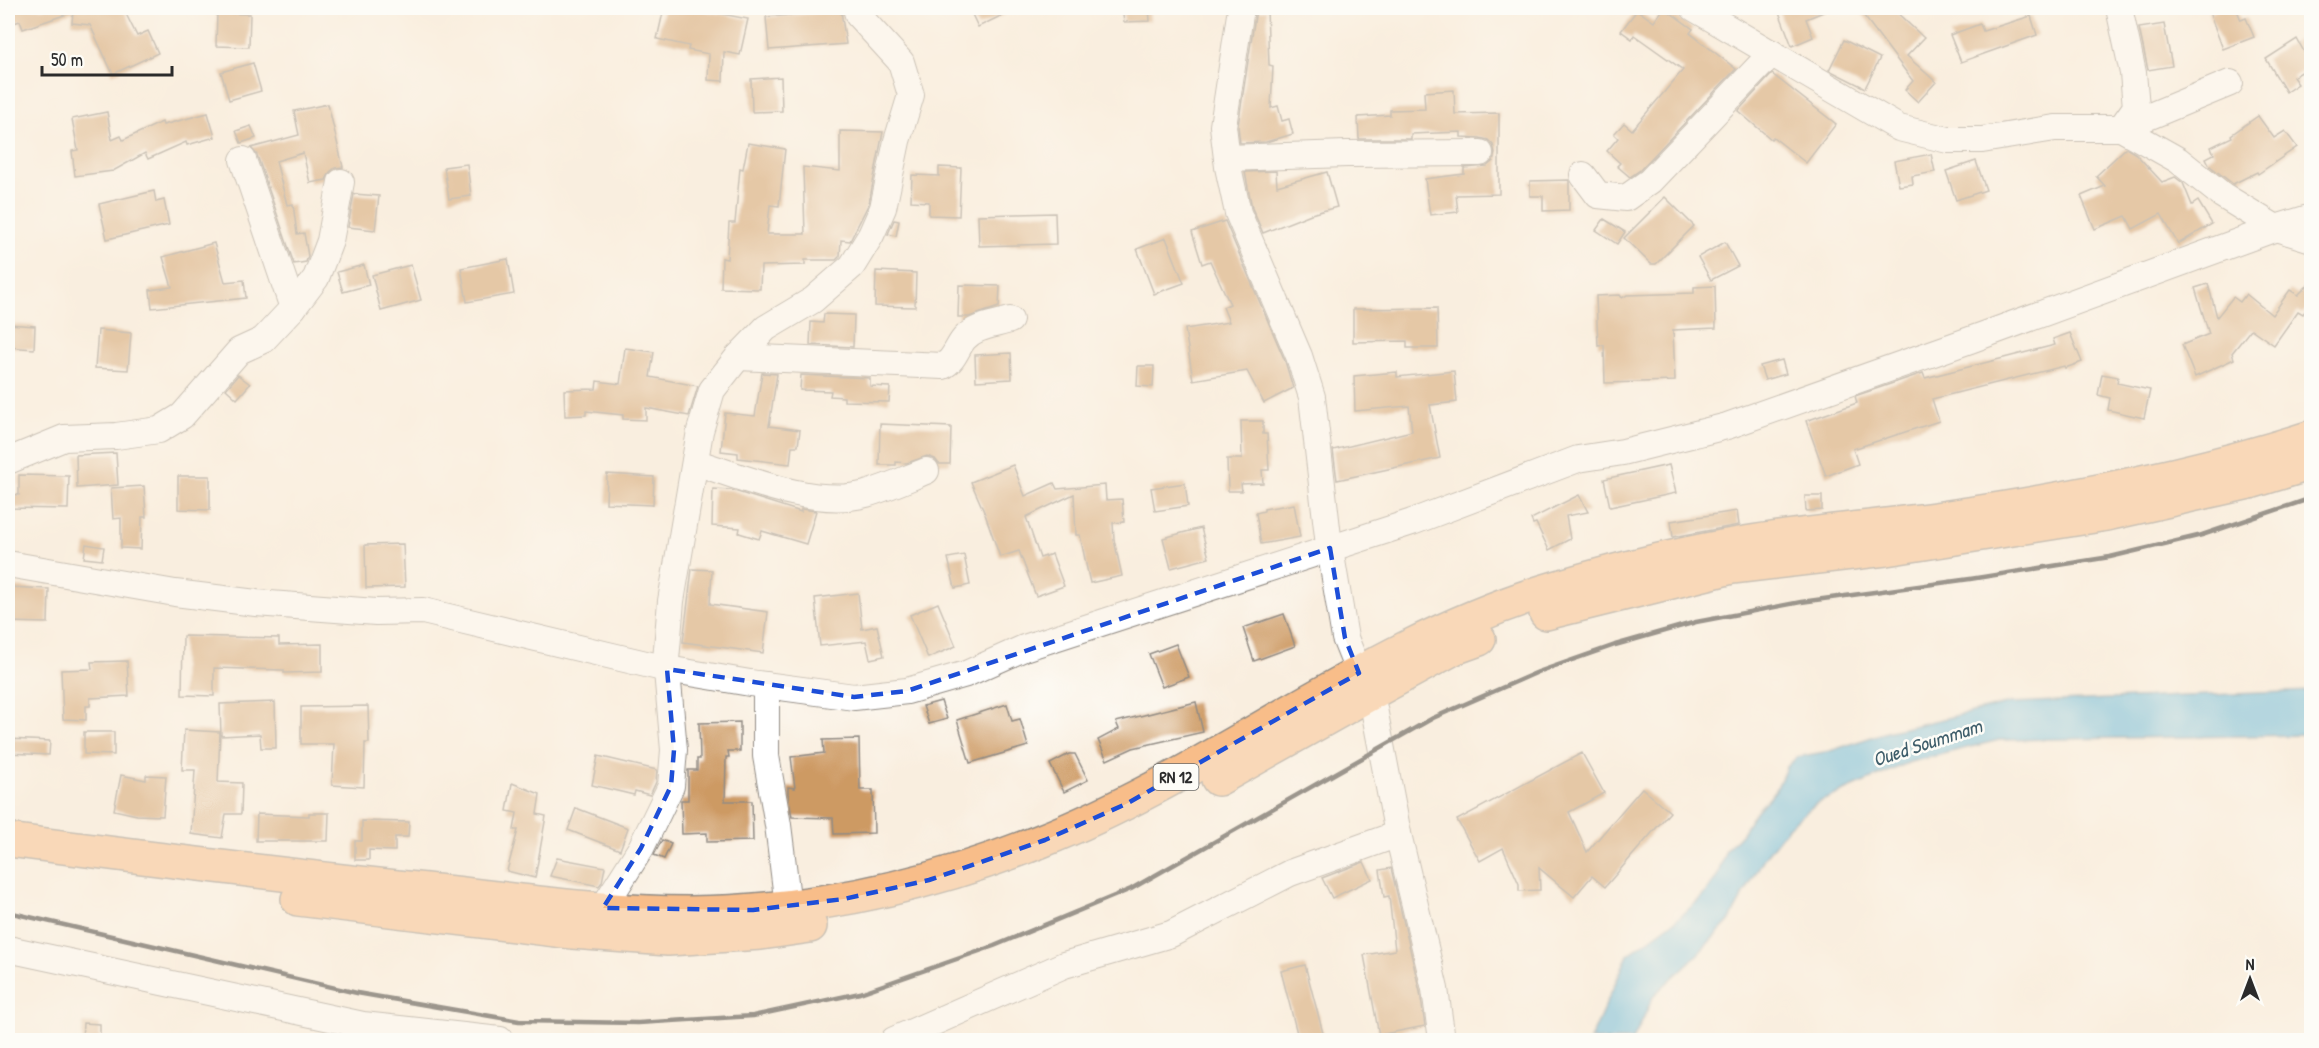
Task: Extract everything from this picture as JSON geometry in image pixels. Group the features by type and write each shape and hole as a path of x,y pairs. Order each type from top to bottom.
{"highway":[{"name":"RN 12","path":"8,862 462,928 572,932 668,939 761,933 850,920 914,906 986,885 1092,844 1178,801 1365,683 1420,639 1528,596 1659,559 1743,543 1944,517 2029,503 2223,464 2312,437"},
{"name":"RN 12","path":"8,840 313,879 603,908 689,913 753,910 844,899 929,880 1045,840 1126,804 1365,683 1550,612 1732,567 1886,549 2107,514 2250,482 2312,463"}],"street":[{"path":"603,908 641,848 671,786 674,750 666,660 671,601 700,431 712,390 738,357 766,328 813,300 852,266 871,235 883,208 897,141 910,95 902,62 858,15 856,8"},
{"path":"1241,8 1223,126 1227,158 1238,213 1299,356 1312,397 1330,548 1345,638 1365,683 1435,989 1442,1041"},
{"path":"1694,8 1899,128 1948,140 1982,140 2055,128 2121,128 2230,83"},
{"path":"2119,8 2133,73 2136,107 2121,128"},
{"path":"1583,175 1598,195 1626,198 1650,181 1773,53"},
{"path":"2121,128 2178,160 2222,195 2276,228 2312,238"},
{"path":"1227,158 1480,153"},
{"path":"243,160 293,308"},
{"path":"8,461 64,438 116,436 159,430 182,416 239,351 262,340 293,308 316,278 330,241 341,182"},
{"path":"8,564 175,593 256,603 376,612 423,611 667,669 766,685 854,697 907,691 966,674 1024,648 1412,522 1578,459 1623,452 1727,426 2312,217"},
{"path":"738,357 944,366 948,364 964,339 975,330 1010,320"},
{"path":"695,462 749,480 816,498 864,495 926,471"},
{"path":"766,685 765,756 778,825 789,906"},
{"path":"894,1041 1064,965 1171,934 1290,873 1398,834"},
{"path":"8,949 363,1025 500,1041"}],"highlighted area":[{"path":"1330,548 1345,638 1359,673 1126,804 1045,840 929,880 844,899 753,910 603,908 641,848 671,786 674,750 667,669 854,697 907,691"}],"water":[{"name":"Oued Soummam","path":"2311,691 2311,735 1999,740 1910,762 1817,803 1788,827 1764,858 1729,921 1654,995 1633,1040 1590,1040 1628,955 1680,917 1702,897 1717,877 1726,850 1776,790 1786,768 1797,757 1830,751 1887,732 2011,703"}],"building":[{"path":"8,8 123,8 137,36 148,31 158,53 113,74 90,25 72,23 73,12 23,29 20,21 8,25"},
{"path":"664,8 691,8 748,19 740,55 724,52 723,81 708,80 709,54 688,50 689,46 657,39"},
{"path":"969,8 1017,8 978,27"},
{"path":"1122,8 1149,8 1150,21 1124,22"},
{"path":"1664,8 1693,29 1690,33 1736,69 1640,170 1630,177 1617,166 1620,163 1607,151 1618,138 1614,134 1624,123 1632,130 1683,70 1634,35 1632,39 1621,31 1637,10 1654,22"},
{"path":"1789,8 1833,8 1806,19 1813,37 1792,46 1779,12"},
{"path":"1858,8 1892,8 1924,38 1907,56 1936,82 1918,102 1905,90 1913,81"},
{"path":"2220,8 2236,8 2241,20 2246,18 2254,37 2223,49 2209,12"},
{"path":"1256,10 1267,10 1269,65 1273,66 1271,108 1278,106 1282,121 1289,119 1293,134 1266,142 1240,143 1238,126"},
{"path":"841,11 846,44 769,50 766,17"},
{"path":"217,13 250,14 249,47 216,46"},
{"path":"2031,16 2037,35 1961,62 1950,35 1980,24 1983,31"},
{"path":"2164,24 2172,66 2148,70 2139,28"},
{"path":"2297,39 2312,66 2293,77 2298,84 2286,92 2266,59"},
{"path":"1844,40 1880,58 1865,88 1829,70"},
{"path":"253,63 261,91 229,100 221,72"},
{"path":"1772,74 1836,124 1806,163 1773,137 1771,139 1738,111"},
{"path":"781,77 782,111 752,112 751,79"},
{"path":"1454,90 1455,114 1499,113 1499,194 1456,195 1458,212 1430,215 1425,179 1464,174 1464,168 1487,166 1493,161 1495,153 1493,145 1488,140 1480,138 1461,137 1461,132 1411,134 1411,139 1359,139 1358,117 1390,115 1390,110 1425,109 1424,92"},
{"path":"328,104 343,167 335,168 326,180 310,183 303,153 276,161 287,205 293,204 297,234 304,233 308,256 306,262 294,264 257,155 251,148 299,135 294,111"},
{"path":"107,112 112,140 121,136 123,140 162,122 163,125 208,113 215,137 187,145 186,142 148,159 145,153 113,171 75,176 72,151 78,150 72,119"},
{"path":"2258,116 2274,138 2285,131 2297,147 2258,174 2257,172 2233,184 2210,166 2206,158 2214,154 2211,147 2232,137 2231,135"},
{"path":"251,126 256,138 241,143 236,131"},
{"path":"840,131 883,132 869,203 850,241 841,240 840,256 836,260 805,260 805,265 761,266 760,289 721,288 722,258 727,259 729,223 735,223 740,168 743,169 748,143 785,149 779,206 770,205 767,234 805,234 803,167 840,171"},
{"path":"2126,148 2136,154 2162,182 2175,177 2183,183 2192,205 2198,201 2212,224 2178,244 2161,214 2133,229 2126,216 2095,229 2081,196 2105,186 2096,176"},
{"path":"1931,154 1935,172 1912,176 1913,184 1899,186 1894,161"},
{"path":"1976,161 1986,190 1956,200 1946,171"},
{"path":"467,164 471,196 449,199 444,167"},
{"path":"939,167 961,168 959,216 929,215 929,202 911,201 912,175 939,176"},
{"path":"1276,171 1277,186 1327,172 1337,207 1311,214 1263,233 1252,208 1245,172"},
{"path":"1569,180 1569,210 1543,211 1543,196 1530,196 1530,181"},
{"path":"154,191 156,202 164,200 169,225 107,239 99,204"},
{"path":"354,194 379,196 375,230 348,227"},
{"path":"1665,197 1694,226 1656,264 1651,264 1624,238"},
{"path":"1055,213 1056,244 979,246 978,215"},
{"path":"1604,219 1625,232 1617,244 1596,230"},
{"path":"894,220 899,221 896,236 888,234"},
{"path":"1225,221 1285,361 1293,388 1264,403 1247,371 1193,380 1185,329 1229,322 1223,307 1230,304 1210,261 1202,264 1192,232"},
{"path":"1166,238 1184,283 1154,294 1137,249"},
{"path":"1725,242 1738,266 1711,280 1698,257"},
{"path":"214,243 225,282 244,280 246,298 152,308 150,290 172,287 163,257"},
{"path":"508,259 514,294 467,302 461,268"},
{"path":"364,265 369,285 343,292 337,272"},
{"path":"411,265 421,300 381,311 372,275"},
{"path":"876,271 916,273 915,307 875,306"},
{"path":"2312,281 2312,302 2303,314 2298,311 2274,345 2251,329 2232,353 2234,359 2195,377 2182,345 2209,334 2195,288 2208,284 2217,317 2233,297 2240,302 2246,294 2272,315 2290,290 2298,295"},
{"path":"959,285 1000,286 999,307 969,317 958,317"},
{"path":"1715,286 1716,328 1673,330 1675,381 1605,383 1604,345 1598,346 1596,296 1620,295 1622,298 1627,295 1694,293 1694,287"},
{"path":"1437,308 1438,348 1407,348 1407,341 1353,342 1353,309"},
{"path":"824,314 854,315 853,347 810,345 811,322 823,323"},
{"path":"8,324 35,326 34,349 8,347"},
{"path":"98,330 131,333 128,370 95,368"},
{"path":"2070,333 2082,362 1932,399 1939,421 1853,449 1858,464 1826,476 1806,421 1857,403 1855,396 1923,373 1925,378 2055,345 2053,339"},
{"path":"625,348 654,352 650,377 698,386 689,416 646,408 646,420 623,419 623,415 586,411 586,415 565,416 564,390 596,389 597,381 620,384"},
{"path":"1011,353 1012,379 976,381 975,355"},
{"path":"1782,360 1786,374 1765,380 1760,366"},
{"path":"1138,366 1154,366 1153,387 1137,386"},
{"path":"1454,371 1457,402 1430,405 1440,458 1337,480 1333,450 1412,431 1409,406 1355,411 1354,376 1397,372 1397,377"},
{"path":"762,373 777,374 769,426 800,430 798,446 792,446 790,464 738,458 738,453 721,451 725,413 755,416"},
{"path":"2102,374 2118,377 2117,383 2150,390 2144,418 2108,410 2110,398 2098,395"},
{"path":"238,375 250,384 237,399 226,389"},
{"path":"801,375 870,378 870,386 890,387 889,402 844,401 844,397 830,396 831,391 800,390"},
{"path":"1241,421 1263,421 1263,434 1267,434 1269,470 1262,470 1263,483 1241,484 1242,491 1228,491 1227,459 1242,459"},
{"path":"880,424 951,427 950,464 939,464 935,459 927,456 907,463 879,465"},
{"path":"116,453 118,485 77,488 76,455"},
{"path":"1013,465 1025,496 1054,483 1057,489 1105,485 1106,500 1122,499 1124,522 1113,523 1114,540 1122,576 1090,583 1080,535 1076,535 1074,494 1026,517 1040,558 1052,554 1064,586 1036,596 1019,551 1000,557 971,482"},
{"path":"1669,465 1676,493 1610,507 1604,479"},
{"path":"607,474 654,477 653,505 606,503"},
{"path":"19,475 69,476 68,509 8,508 8,494 19,495"},
{"path":"178,476 210,476 210,510 178,509"},
{"path":"1185,483 1188,506 1155,511 1151,488"},
{"path":"144,486 146,517 142,517 141,549 121,548 121,518 113,519 111,488"},
{"path":"713,489 731,490 801,512 801,509 816,511 806,544 762,531 759,539 739,533 740,528 712,526"},
{"path":"1579,495 1588,512 1566,516 1570,539 1549,550 1536,523 1533,524 1531,519"},
{"path":"1805,496 1822,496 1822,510 1806,511"},
{"path":"1294,504 1300,537 1261,544 1256,513 1264,509"},
{"path":"1737,511 1739,525 1673,537 1671,521"},
{"path":"1201,528 1209,558 1171,568 1163,538"},
{"path":"86,544 104,547 102,560 84,558"},
{"path":"403,544 405,587 366,588 365,545"},
{"path":"964,555 970,585 955,588 948,558"},
{"path":"692,569 712,570 710,604 768,612 763,653 683,642"},
{"path":"8,587 49,589 48,623 8,622"},
{"path":"858,593 862,629 877,626 884,656 870,659 866,641 820,646 815,598"},
{"path":"938,603 956,646 928,658 910,615"},
{"path":"1284,614 1295,646 1254,661 1243,628"},
{"path":"183,636 279,638 279,645 322,644 322,672 284,673 284,670 214,668 214,696 182,695"},
{"path":"1176,644 1189,677 1162,687 1149,654"},
{"path":"127,661 129,696 90,698 90,706 86,706 86,720 63,719 61,670 92,669 91,662"},
{"path":"941,701 947,719 929,724 923,706"},
{"path":"275,702 276,748 261,748 260,734 221,736 220,704"},
{"path":"1196,702 1203,732 1133,748 1107,760 1098,740 1119,729 1116,722"},
{"path":"1007,704 1012,721 1020,719 1028,746 970,763 957,720"},
{"path":"368,706 369,743 365,743 364,787 332,785 334,744 301,744 301,707"},
{"path":"740,722 740,751 728,751 729,757 726,757 725,801 752,801 753,841 707,842 707,833 682,834 681,800 688,800 688,770 697,770 697,759 700,759 699,723"},
{"path":"184,730 220,732 218,782 242,783 241,814 226,814 222,838 191,834 195,770 182,770"},
{"path":"84,732 114,732 114,755 84,754"},
{"path":"8,739 50,741 49,755 8,753"},
{"path":"859,739 860,790 873,790 874,833 834,834 833,818 792,817 788,793 788,787 795,788 791,757 824,753 823,740"},
{"path":"1582,753 1604,793 1569,812 1587,852 1642,788 1670,812 1605,887 1592,876 1574,897 1539,868 1540,890 1519,891 1519,884 1503,848 1480,861 1457,820"},
{"path":"1069,754 1075,754 1088,780 1064,792 1050,764"},
{"path":"598,756 657,770 656,782 650,795 635,791 634,795 592,785"},
{"path":"121,775 146,780 146,775 166,776 163,816 137,815 114,810"},
{"path":"512,783 540,794 537,814 546,816 535,878 507,871 518,830 514,830 517,813 507,811"},
{"path":"576,808 628,828 620,850 568,830"},
{"path":"309,813 329,813 328,841 256,841 257,814 309,816"},
{"path":"362,821 409,822 408,837 395,837 395,851 369,850 369,860 355,860 355,841 362,841"},
{"path":"662,840 671,844 664,859 654,855"},
{"path":"557,858 605,867 602,882 599,886 550,876"},
{"path":"1364,862 1372,879 1332,898 1322,878"},
{"path":"1391,868 1420,992 1425,1026 1379,1035 1364,955 1395,950 1389,896 1384,897 1380,870"},
{"path":"1305,965 1325,1041 1299,1041 1281,971"},
{"path":"83,1023 100,1024 100,1041 82,1041"}],"railway":[{"path":"8,912 357,993 519,1021 638,1023 753,1016 860,993 994,946 1131,889 1433,718 1538,672 1615,645 1696,622 1801,602 2110,557 2202,535 2312,498"}]}
